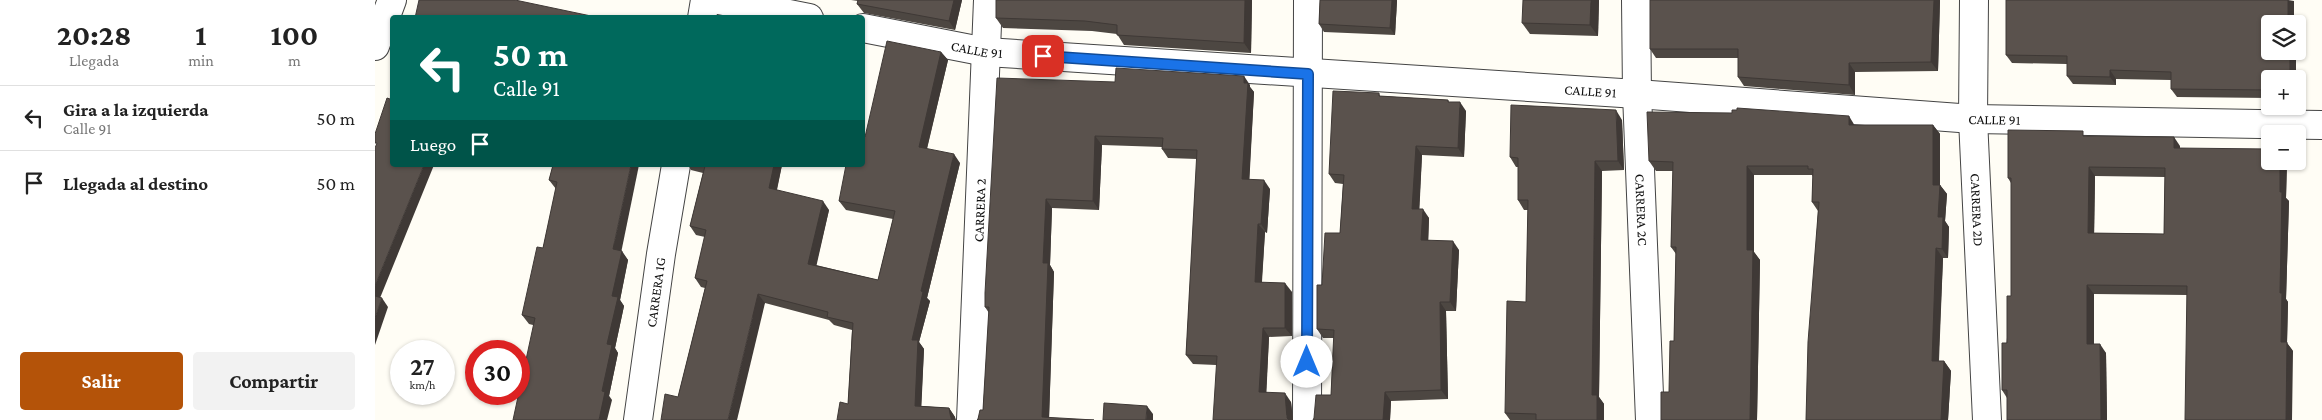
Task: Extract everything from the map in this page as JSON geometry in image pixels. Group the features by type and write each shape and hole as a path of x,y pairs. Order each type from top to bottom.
{"street":[{"path":"375,46 392,0"},
{"path":"702,15 705,0"},
{"path":"719,0 794,15"},
{"name":"CARRERA 2","path":"971,420 988,0"},
{"path":"1307,420 1308,0"},
{"name":"CARRERA 2C","path":"1636,0 1637,94 1650,420"},
{"name":"CARRERA 2D","path":"1974,0 1973,119 1987,420"},
{"name":"CALLE 91","path":"865,28 986,52 1637,94 1973,119 2322,125"},
{"name":"CARRERA 1G","path":"638,420 661,254 676,167"}],"building":[{"path":"419,0 515,0 586,15 416,15"},
{"path":"858,0 954,0 949,21 857,4"},
{"path":"996,0 1245,0 1244,43 1117,35 1117,25 1085,21 996,18"},
{"path":"1320,0 1392,0 1390,28 1319,24"},
{"path":"1523,0 1591,0 1590,25 1522,23"},
{"path":"1650,0 1934,0 1931,62 1849,63 1849,85 1738,77 1738,49 1650,49"},
{"path":"2006,0 2288,0 2288,15 2261,15 2261,60 2290,60 2290,70 2261,70 2261,90 2171,89 2171,72 2110,70 2110,77 2067,76 2067,56 2006,55"},
{"path":"887,41 941,52 919,147 954,154 921,291 923,292 912,340 918,340 915,406 949,408 952,420 837,420 840,402 848,404 853,323 827,317 828,312 758,294 728,420 661,420 665,394 678,397 707,281 695,278 706,230 690,226 705,167 774,167 769,188 823,201 808,264 878,280 895,211 839,201 846,167 865,167 865,137"},
{"path":"1116,68 1244,76 1244,83 1248,83 1242,179 1264,180 1261,224 1258,224 1255,282 1285,283 1285,328 1263,328 1259,392 1285,393 1287,418 1289,420 1213,420 1217,356 1186,355 1197,150 1162,149 1163,138 1095,136 1093,201 1046,199 1043,263 1048,263 1042,417 1094,420 977,420 980,410 983,410 989,307 985,307 985,293 997,78 1115,82"},
{"path":"1333,91 1379,93 1379,96 1460,102 1458,148 1416,146 1412,209 1423,209 1421,240 1453,241 1450,302 1440,302 1441,390 1385,392 1383,420 1313,420 1316,395 1331,395 1334,330 1317,329 1317,285 1322,285 1325,233 1340,233 1344,175 1329,174"},
{"path":"387,98 390,99 390,167 423,167 375,286 375,148 377,143 375,143 375,134"},
{"path":"1511,105 1616,110 1618,161 1595,161 1592,395 1597,395 1597,420 1536,420 1536,414 1505,413 1507,301 1526,302 1528,200 1518,200 1518,158 1510,157"},
{"path":"1737,108 1849,116 1849,125 1933,125 1933,185 1940,185 1938,217 1943,217 1942,249 1936,248 1932,361 1944,361 1941,420 1806,420 1808,342 1819,202 1812,202 1813,169 1808,169 1808,166 1747,166 1747,250 1753,250 1750,420 1661,420 1661,392 1669,392 1670,341 1674,341 1676,247 1671,247 1673,162 1649,161 1647,112 1732,113 1732,110 1737,110"},
{"path":"2008,130 2083,131 2083,136 2174,137 2174,148 2261,149 2261,170 2280,170 2280,192 2282,192 2281,342 2287,342 2286,420 2185,420 2187,286 2087,285 2087,344 2100,344 2101,420 2007,420 2007,390 2002,390 2002,343 2007,343 2007,296 2011,296 2011,178 2008,178","holes":["2089,167 2165,168 2164,234 2088,233"]},
{"path":"552,167 631,167 613,249 622,251 612,296 618,297 607,344 612,345 602,391 605,392 599,420 513,420 516,405 530,405 530,341 535,318 522,315 537,247 543,248 557,182 549,180"},
{"path":"375,296 382,298 375,318"},
{"path":"1104,403 1147,406 1146,420 1103,420"}],"route":[{"path":"1043,56 1308,74 1307,362"}]}
